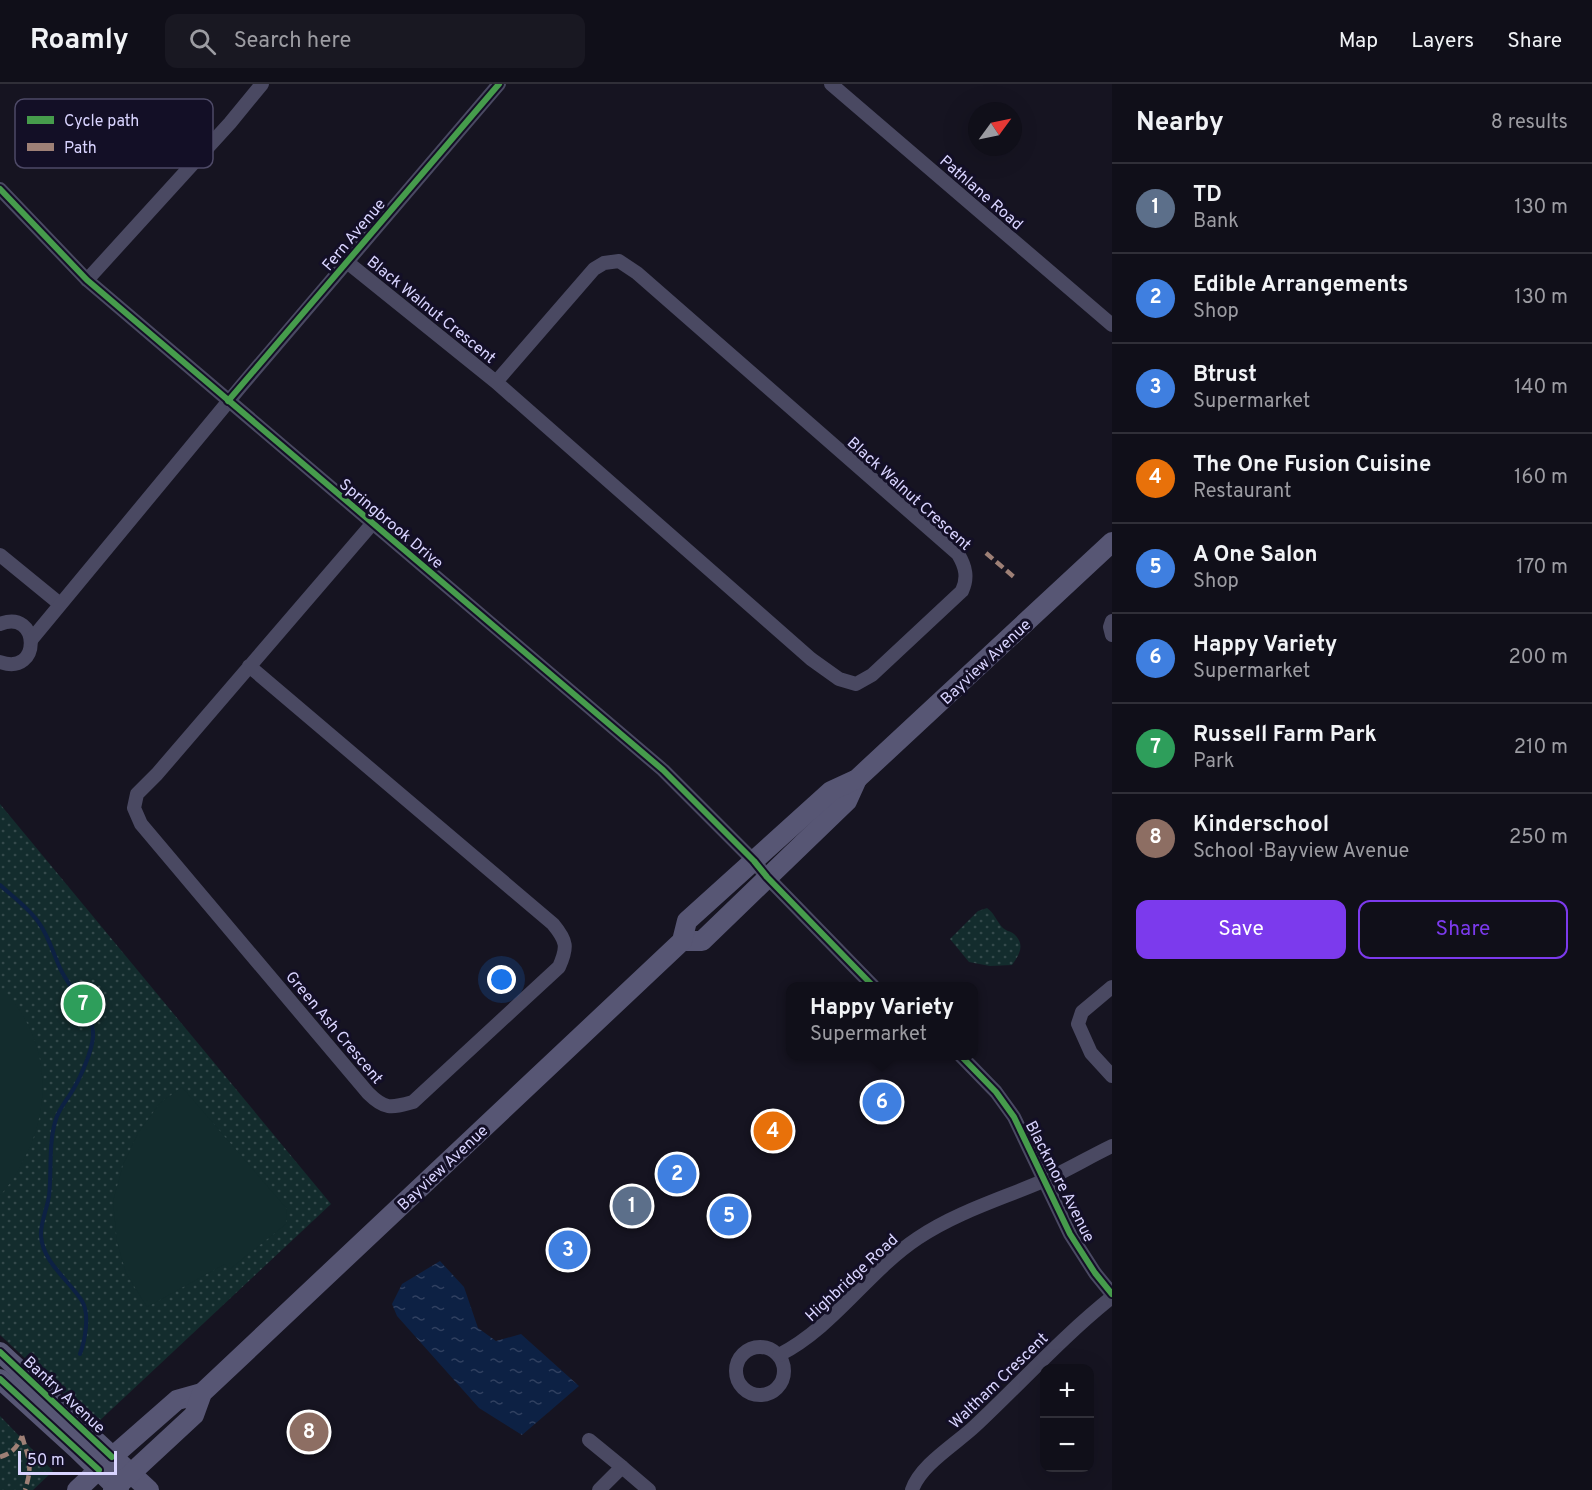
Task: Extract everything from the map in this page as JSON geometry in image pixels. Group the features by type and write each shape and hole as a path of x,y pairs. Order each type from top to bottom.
{"main road":[{"name":"Bayview Avenue","path":"120,1485 194,1415 202,1394 682,941 687,921 831,791 857,779 1112,543"},
{"name":"Bayview Avenue","path":"682,941 702,941 847,801 857,779"},
{"name":"Bantry Avenue","path":"0,1352 105,1463 120,1485 149,1490"},
{"name":"Bantry Avenue","path":"0,1378 105,1463"},
{"name":"Bayview Avenue","path":"77,1490 177,1400 202,1394"}],"street":[{"path":"213,142 262,84"},
{"name":"Fern Avenue","path":"0,662 8,664 21,661 30,650 31,640 228,401 499,84"},
{"name":"Pathlane Road","path":"831,84 1112,325"},
{"path":"87,280 189,168"},
{"name":"Springbrook Drive","path":"0,189 87,280 663,770 754,861 767,877"},
{"name":"Black Walnut Crescent","path":"347,262 496,382 811,659 839,679 856,684 872,675 962,591 966,582 964,565 958,554 638,273 619,261 604,263 594,269 496,382"},
{"name":"Green Ash Crescent","path":"249,666 554,924 565,938 565,954 559,967 413,1102 393,1108 378,1104 141,824 134,808 137,794 157,774 249,666 372,524"},
{"path":"0,555 60,604"},
{"path":"0,624 9,621 23,625 31,640"},
{"path":"1112,621 1110,627 1112,636"},
{"path":"767,877 868,982"},
{"path":"1112,987 1082,1012 1078,1024 1091,1053 1112,1076"},
{"name":"Blackmore Avenue","path":"965,1060 996,1092 1014,1117 1070,1234 1112,1295"},
{"name":"Highbridge Road","path":"779,1356 796,1347 817,1331 900,1252 919,1237 973,1208 1044,1180 1112,1146"},
{"name":"Waltham Crescent","path":"912,1490 918,1476 974,1427 1112,1295"},
{"path":"589,1440 649,1490"},
{"path":"599,1490 622,1467"}],"green space":[{"path":"0,804 331,1204 96,1424 0,1335"},
{"path":"987,908 1003,928 1014,934 1020,942 1019,954 1012,965 990,966 969,962 950,939 978,911"},
{"path":"0,987 16,1005 37,1047 42,1070 42,1093 40,1116 33,1139 16,1174 0,1195"},
{"path":"182,1087 287,1209 286,1224 230,1269 225,1264 147,1307 126,1273 117,1242 113,1201 123,1165 138,1133 160,1103"},
{"path":"0,1416 53,1471 33,1490 0,1490"}],"water":[{"path":"440,1261 464,1287 478,1328 496,1341 521,1334 579,1386 522,1435 479,1408 397,1316 392,1304 402,1284"}],"waterway":[{"path":"0,885 31,912 42,928 64,976 86,1010 93,1028 92,1043 86,1063 56,1119 51,1148 49,1196 41,1231 46,1255 77,1293 84,1306 86,1328 80,1354"}],"marked path":[{"path":"986,553 1014,577"},
{"path":"22,1436 29,1463 25,1490"},
{"path":"0,1457 14,1450 22,1436"}],"cycle path":[{"path":"228,401 499,84"},
{"path":"0,189 87,280 663,770 754,861 869,982"},
{"path":"965,1060 996,1092 1014,1117 1070,1234 1095,1273 1112,1294"},
{"path":"0,1352 112,1457"},
{"path":"0,1379 99,1470"}],"place":[{"name":"Russell Farm Park","path":"83,1004"},
{"name":"Happy Variety","path":"882,1102"},
{"name":"The One Fusion Cuisine","path":"773,1131"},
{"name":"Edible Arrangements","path":"677,1174"},
{"name":"TD","path":"632,1206"},
{"name":"A One Salon","path":"729,1216"},
{"name":"Btrust","path":"568,1250"},
{"name":"Kinderschool","path":"309,1432"}]}
